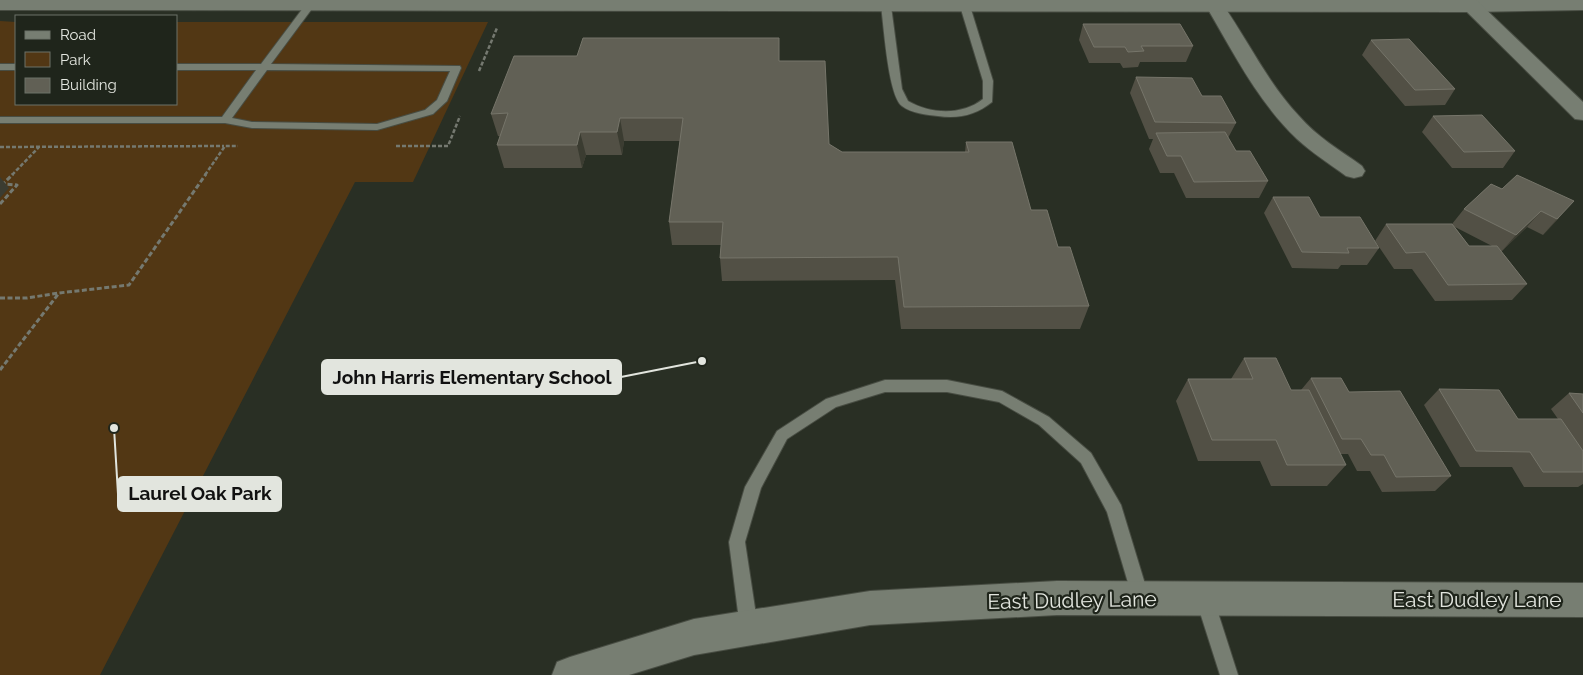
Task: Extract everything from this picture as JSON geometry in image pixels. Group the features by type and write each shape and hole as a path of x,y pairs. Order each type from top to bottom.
{"street":[{"path":"0,5 100,3 311,3 506,6 632,3 886,6 964,3 1215,6 1263,3 1583,5"},
{"path":"1469,3 1583,114"},
{"path":"1215,6 1283,111 1305,135 1354,171"},
{"name":"East Dudley Lane","path":"570,675 694,637 870,608 1057,598 1140,597 1583,600"}],"lane":[{"path":"225,120 311,3"},
{"path":"886,6 897,89 903,102 926,112 954,114 975,110 988,100 988,81 964,3"},
{"path":"0,67 15,67"},
{"path":"0,120 225,120 252,126 376,127 429,112 442,102 456,68 178,67"},
{"path":"749,628 737,542 753,487 782,435 831,403 885,386 947,386 1002,397 1044,421 1086,458 1116,510 1140,597"},
{"path":"1204,597 1230,675"}],"path":[{"path":"477,75 506,6"},
{"path":"390,146 448,146 463,110"},
{"path":"0,146 244,146"},
{"path":"0,204 17,185 3,184 39,146"},
{"path":"0,298 27,298 129,285 225,146"},
{"path":"0,370 59,293"}],"green space":[{"path":"0,21 15,22 15,105 178,105 178,22 488,22 413,182 355,182 100,675 0,675"}],"building":[{"path":"1083,24 1180,24 1193,46 1141,46 1144,51 1128,52 1125,47 1094,47"},
{"path":"583,38 779,38 779,61 825,61 829,144 842,152 969,152 966,142 1012,142 1031,210 1047,210 1058,247 1070,247 1089,306 904,307 898,257 720,258 723,222 669,222 683,118 620,118 617,132 580,132 577,145 497,145 508,113 491,114 514,56 577,56"},
{"path":"1409,39 1455,89 1415,90 1371,40"},
{"path":"1136,77 1192,78 1202,96 1221,96 1236,123 1155,122"},
{"path":"1482,115 1515,151 1464,152 1433,116"},
{"path":"1225,132 1236,151 1250,151 1268,181 1194,182 1181,156 1167,156 1156,133"},
{"path":"1517,175 1574,201 1557,219 1541,211 1516,235 1464,209 1491,184 1502,189"},
{"path":"1273,197 1309,197 1320,217 1360,217 1379,248 1347,248 1349,253 1302,252"},
{"path":"1386,224 1452,224 1469,246 1497,246 1527,284 1448,285 1425,252 1406,253"},
{"path":"1244,358 1276,358 1291,390 1309,390 1346,465 1287,465 1276,440 1212,440 1188,379 1253,379"},
{"path":"1311,378 1341,378 1349,392 1400,391 1451,476 1396,477 1384,455 1371,455 1361,439 1342,439"},
{"path":"1439,389 1499,390 1518,419 1561,419 1583,451 1583,472 1543,472 1530,452 1476,451"},
{"path":"1569,393 1583,394 1583,413"}],"place":[{"name":"John Harris Elementary School","path":"702,361"},
{"name":"Laurel Oak Park","path":"114,428"}]}
